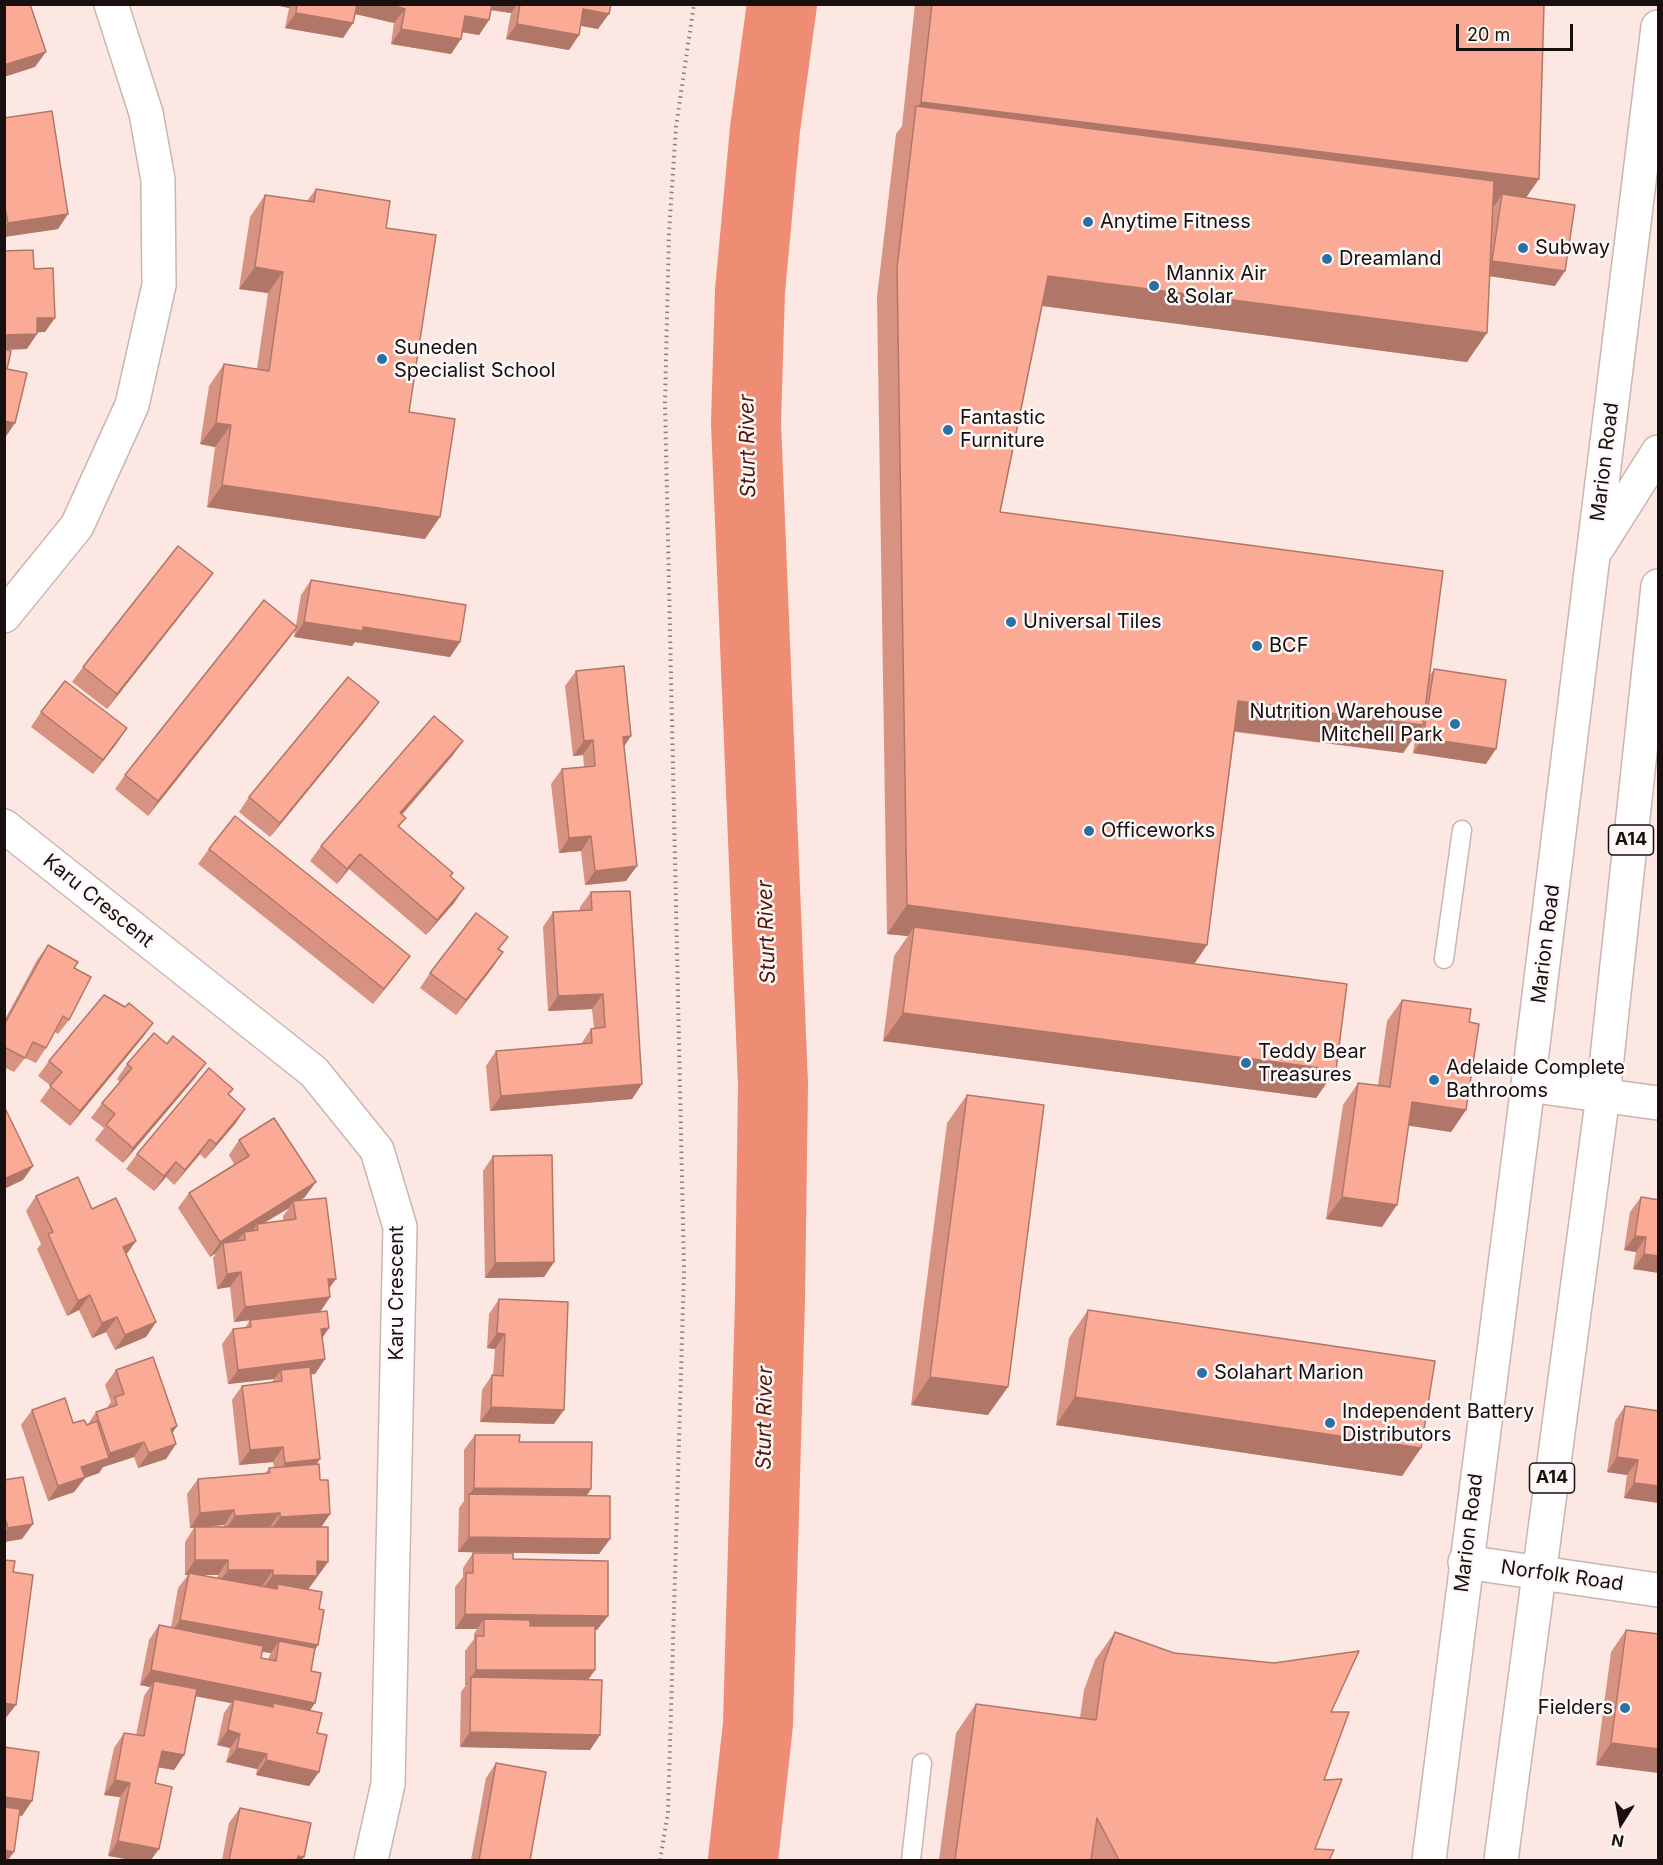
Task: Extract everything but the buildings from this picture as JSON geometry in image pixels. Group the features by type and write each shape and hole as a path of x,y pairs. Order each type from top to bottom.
{"main road":[{"path":"4,616 77,526 132,405 159,285 158,180 146,113 111,4"},
{"name":"Marion Road","path":"1429,1860 1465,1562 1528,1086 1659,27"},
{"path":"1594,554 1659,452"},
{"name":"A14","path":"1501,1860 1603,1095 1659,586"},
{"name":"Karu Crescent","path":"4,826 314,1072 377,1150 400,1227 388,1785 371,1860"},
{"path":"1528,1086 1659,1103"},
{"name":"Norfolk Road","path":"1465,1562 1659,1590"}],"lane":[{"path":"1444,959 1462,830"},
{"path":"911,1860 922,1763"}],"path":[{"path":"660,1860 668,1813 684,1270 666,367 669,233 676,127 694,4"}],"waterway":[{"name":"Sturt River","path":"743,1860 758,1724 770,1300 773,1084 746,423 750,291 765,129 782,4"}],"place":[{"name":"Anytime Fitness","path":"1088,222"},
{"name":"Subway","path":"1523,248"},
{"name":"Dreamland","path":"1327,259"},
{"name":"Mannix Air & Solar","path":"1154,286"},
{"name":"Suneden Specialist School","path":"382,359"},
{"name":"Fantastic Furniture","path":"948,430"},
{"name":"Universal Tiles","path":"1011,622"},
{"name":"BCF","path":"1257,646"},
{"name":"Nutrition Warehouse Mitchell Park","path":"1455,724"},
{"name":"Officeworks","path":"1089,831"},
{"name":"Teddy Bear Treasures","path":"1246,1063"},
{"name":"Adelaide Complete Bathrooms","path":"1434,1080"},
{"name":"Solahart Marion","path":"1202,1373"},
{"name":"Independent Battery Distributors","path":"1330,1423"},
{"name":"Fielders","path":"1625,1708"}]}
